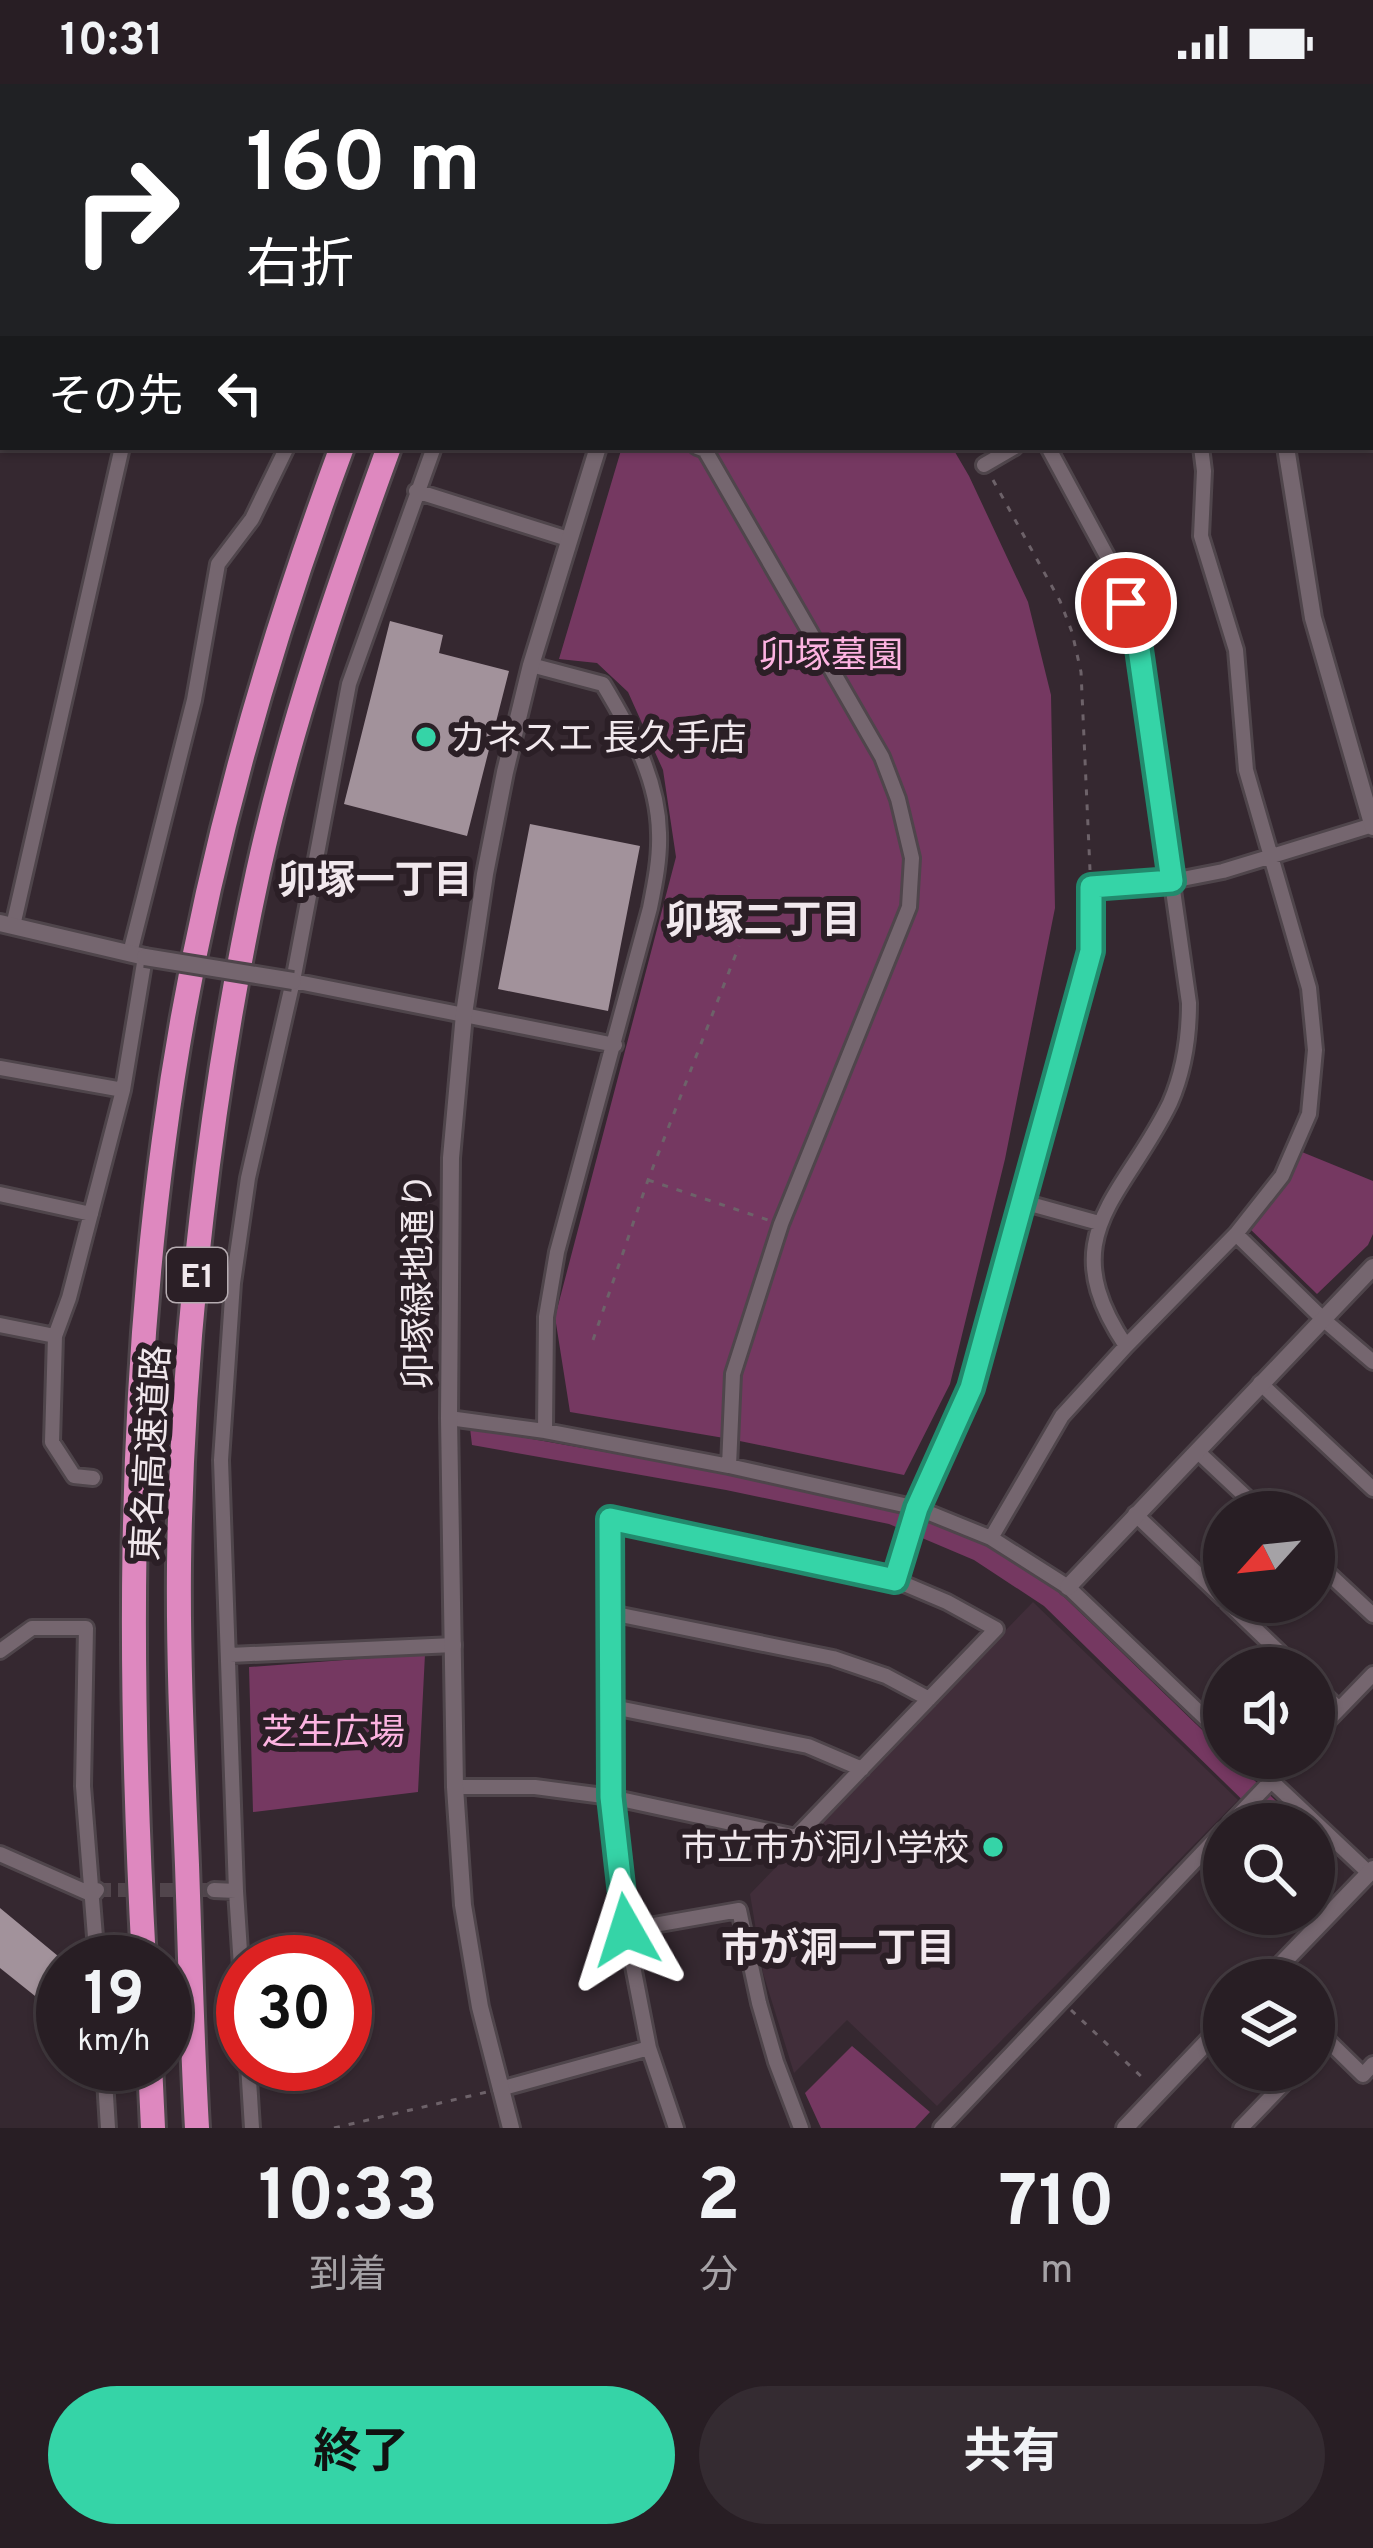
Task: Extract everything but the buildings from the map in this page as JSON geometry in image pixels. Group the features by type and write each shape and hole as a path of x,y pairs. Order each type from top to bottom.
{"highway":[{"name":"東名高速道路","path":"143,1935 132,1559 141,1369 164,1136 187,995 253,710 341,450"},
{"name":"東名高速道路","path":"197,2128 179,1564 199,1255 230,1017 258,872 294,725 388,450"},
{"path":"151,2091 153,2128"}],"street":[{"path":"121,450 7,924 137,955 615,1045"},
{"path":"93,1478 74,1476 52,1442 55,1336 123,1090 137,955 194,700 218,564 252,519 286,450"},
{"path":"239,1935 221,1460 233,1283 259,1123 293,981 349,684 433,450"},
{"name":"卯塚緑地通り","path":"511,2128 480,2007 463,1905 455,1787 449,1418 451,1158 464,1015 493,833 531,665 597,450"},
{"path":"705,450 881,757 898,799 912,858 909,907 781,1224 733,1374 729,1466"},
{"path":"984,465 1010,450"},
{"path":"1050,450 1115,572 1137,635 1190,1003 1183,1065 1162,1118 1099,1223 1094,1248 1099,1297 1126,1346"},
{"path":"991,1538 1062,1417 1237,1234 1282,1176 1309,1114 1315,1050 1309,988 1246,770 1236,650 1201,536 1201,450"},
{"path":"895,1580 917,1508 971,1388 1091,951 1091,887 1172,881 1222,871 1373,826 1312,618 1286,450"},
{"path":"416,491 568,539"},
{"path":"531,665 604,684 634,737 660,831 650,908 557,1252 547,1317 545,1431"},
{"path":"0,1068 123,1090"},
{"path":"0,1194 91,1214"},
{"path":"1023,1202 1099,1223"},
{"path":"1237,1234 1373,1363"},
{"path":"1068,1587 1373,1267"},
{"path":"0,1325 55,1336"},
{"path":"1260,1383 1373,1489"},
{"path":"449,1418 729,1466 917,1508 991,1538 1068,1587 1203,1716"},
{"path":"1197,1451 1240,1491"},
{"path":"1135,1514 1203,1579"},
{"path":"455,1787 535,1787 611,1797 796,1837 996,1629 895,1580 610,1519 611,1797 626,1930 649,2048 676,2128"},
{"path":"1335,1580 1373,1616"},
{"path":"611,1613 832,1658 886,1676 929,1699"},
{"path":"1249,1623 1274,1647"},
{"path":"0,1651 32,1628 86,1628 83,1786 97,1935"},
{"path":"230,1654 454,1645"},
{"path":"1335,1713 1373,1674"},
{"path":"1335,1705 1339,1709"},
{"path":"613,1707 808,1746 862,1769"},
{"path":"1249,1803 1271,1780 1371,1871 1287,1959"},
{"path":"941,2128 1203,1852"},
{"path":"0,1854 95,1893"},
{"path":"214,1889 236,1891"},
{"path":"626,1930 739,1910 758,2002 801,2128"},
{"path":"1125,2128 1203,2046"},
{"path":"1335,2047 1363,2075 1373,2064"},
{"path":"500,2089 649,2048"},
{"path":"106,2091 108,2128"},
{"path":"250,2091 252,2128"},
{"path":"1241,2128 1277,2091"}],"path":[{"path":"984,465 1060,601 1072,632 1081,672 1091,887"},
{"path":"593,1340 648,1180 739,946"},
{"path":"648,1180 781,1224"},
{"path":"1061,2001 1146,2081"},
{"path":"334,2128 500,2089"}],"shaded area":[{"name":"市立市が洞小学校","path":"1033,1602 1203,1766 1203,1779 1216,1779 1238,1800 1203,1803 1203,1836 937,2106 847,2020 794,2073 763,1973 750,1894"}],"green space":[{"name":"卯塚墓園","path":"621,450 954,450 1028,602 1051,695 1055,908 1005,1159 950,1384 904,1475 570,1412 555,1317 676,857 663,770 628,692 597,663 559,659"},
{"path":"1297,1150 1373,1181 1373,1234 1368,1245 1317,1294 1247,1226"},
{"path":"470,1428 730,1474 898,1508 986,1543 1060,1593 1203,1731 1203,1761 1044,1606 974,1560 889,1524 472,1445"},
{"name":"芝生広場","path":"425,1654 418,1792 253,1812 249,1667"},
{"path":"1221,1779 1253,1779 1278,1803 1246,1803"},
{"path":"852,2046 930,2112 915,2128 821,2128 805,2093"}],"tunnel":[{"path":"97,1890 214,1890"}],"place":[{"name":"カネスエ 長久手店","path":"426,737"},
{"name":"市立市が洞小学校","path":"993,1847"}],"district":[{"name":"卯塚一丁目","path":"375,879"},
{"name":"卯塚二丁目","path":"763,919"},
{"name":"市が洞一丁目","path":"838,1947"}],"route":[{"path":"626,1930 611,1797 610,1519 895,1580 917,1508 971,1388 1091,951 1091,887 1172,881 1137,635 1126,603"}]}
